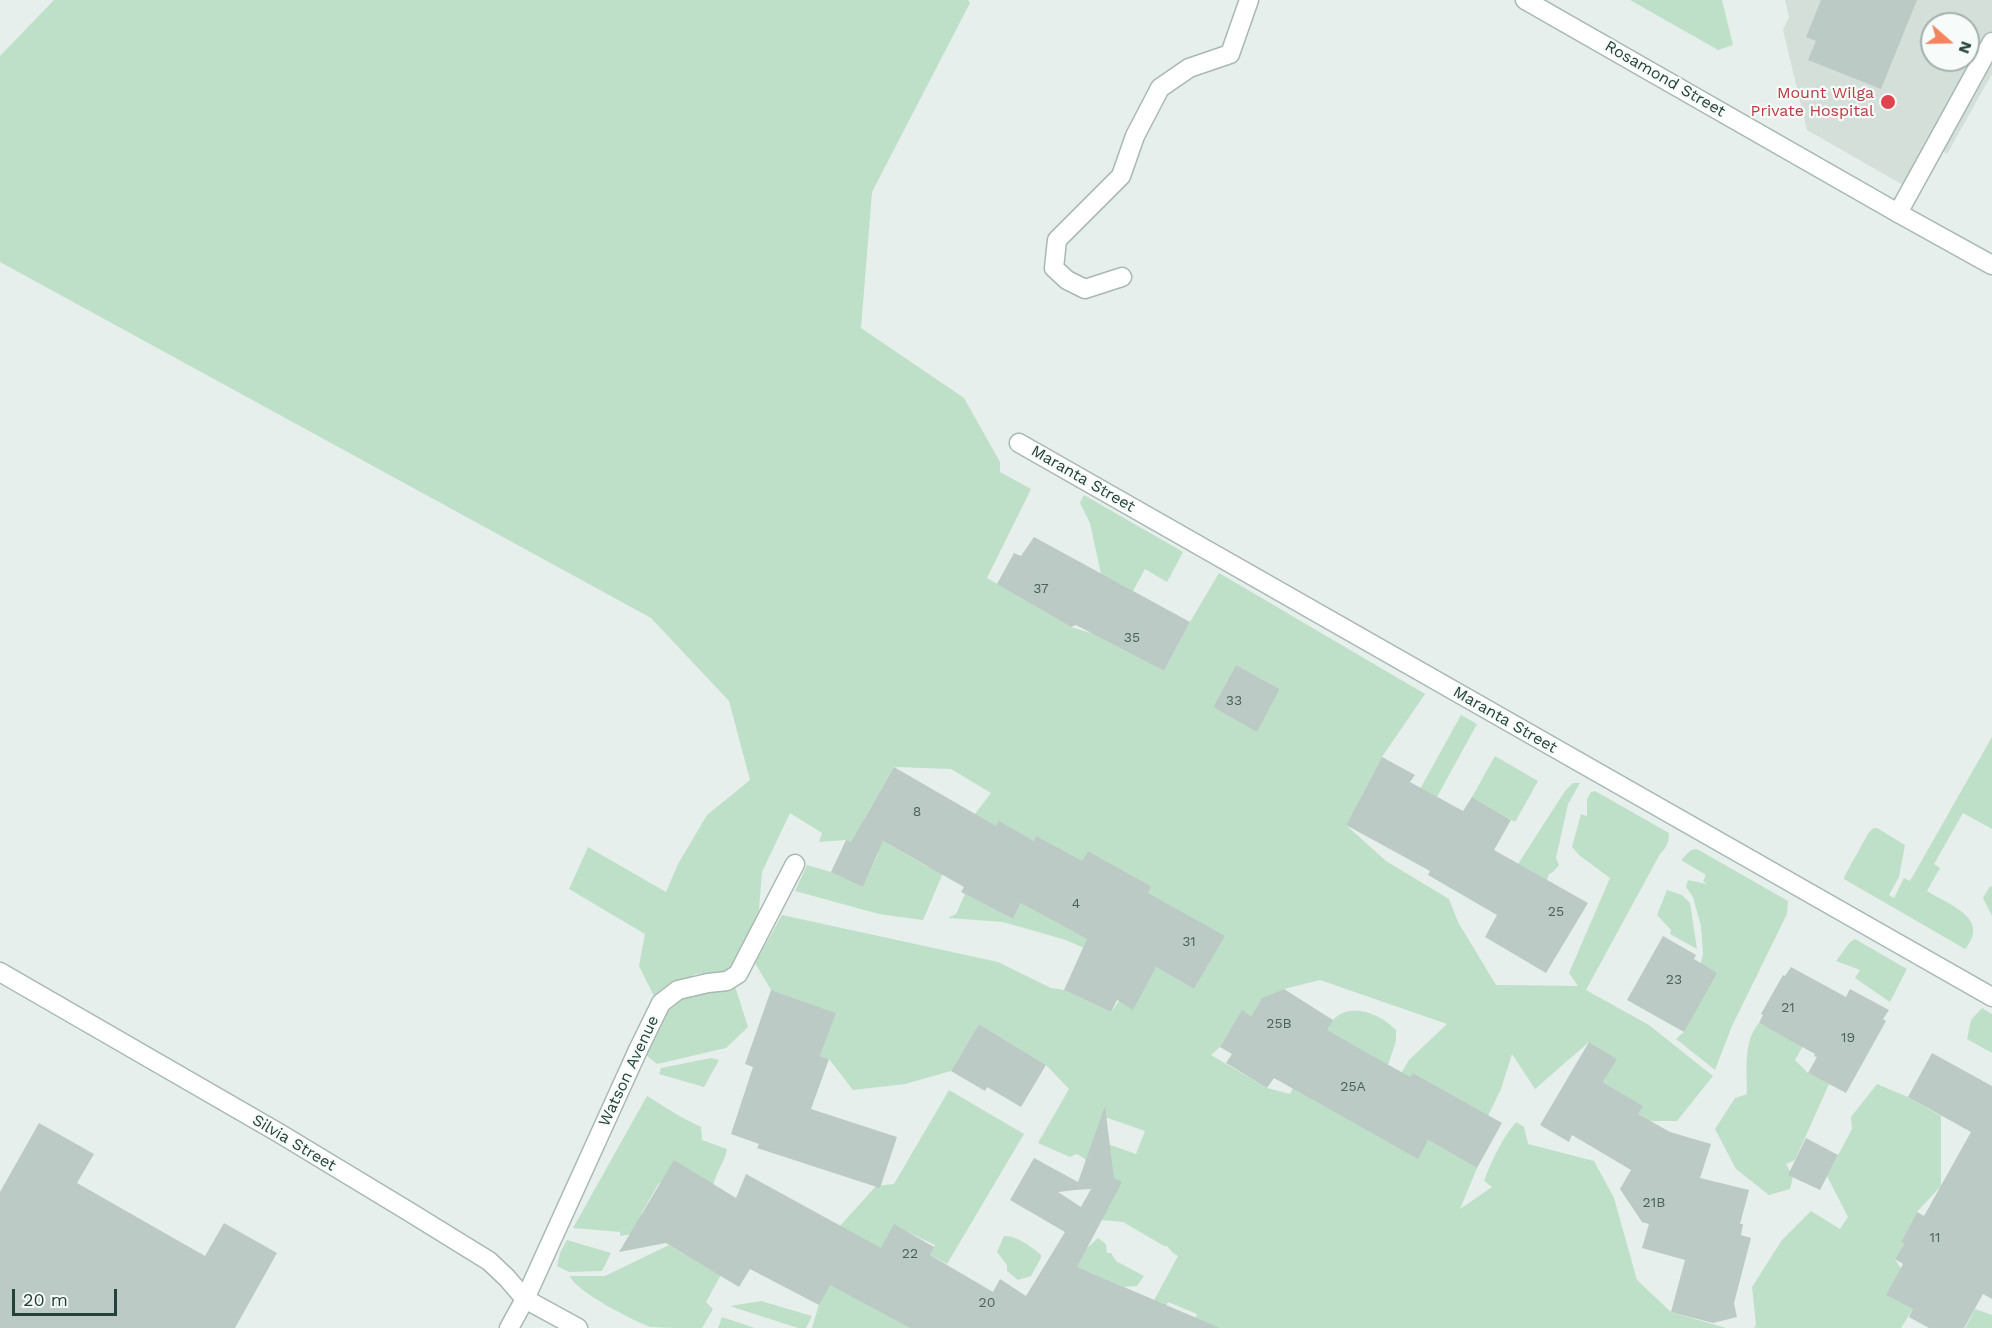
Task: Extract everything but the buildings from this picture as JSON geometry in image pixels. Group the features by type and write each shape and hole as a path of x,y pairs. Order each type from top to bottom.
{"street":[{"path":"1122,277 1085,289 1066,280 1054,268 1057,240 1121,176 1135,136 1160,88 1189,68 1230,54 1249,0"},
{"name":"Rosamond Street","path":"1525,0 1992,265"},
{"path":"1898,213 1992,42"},
{"name":"Maranta Street","path":"1019,442 1992,997"},
{"name":"Watson Avenue","path":"508,1328 525,1299 661,1002 678,990 726,981 738,974 795,864"},
{"name":"Silvia Street","path":"0,972 279,1133 489,1261 525,1299 578,1328"}],"shaded area":[{"name":"Mount Wilga Private Hospital","path":"1785,0 1992,0 1992,74 1947,154 1941,150 1917,193 1807,130 1783,30 1789,17"}],"green space":[{"path":"54,0 968,0 970,3 872,192 861,328 964,398 1000,462 1000,472 1031,489 987,578 1071,627 1094,634 1164,671 1219,573 1425,694 1382,757 1346,825 1386,861 1449,899 1458,922 1496,985 1578,986 1569,973 1610,878 1572,847 1581,814 1587,816 1587,799 1591,792 1595,791 1669,833 1667,845 1586,990 1649,1025 1713,1076 1677,1121 1650,1121 1638,1114 1642,1106 1603,1082 1616,1059 1589,1042 1535,1089 1512,1054 1501,1089 1488,1116 1413,1073 1390,1112 1381,1107 1409,1060 1447,1024 1320,980 1284,989 1266,997 1260,1001 1251,1016 1242,1011 1220,1047 1211,1055 1267,1088 1290,1094 1326,1030 1340,1014 1357,1011 1382,1019 1396,1030 1396,1041 1388,1065 1350,1043 1347,1047 1336,1042 1324,1064 1333,1069 1316,1101 1417,1158 1428,1140 1477,1168 1460,1209 1492,1187 1484,1181 1506,1135 1516,1122 1524,1127 1528,1144 1594,1161 1614,1198 1637,1280 1671,1312 1726,1328 1203,1328 1204,1326 1194,1321 1197,1314 1168,1302 1155,1328 1139,1328 1178,1256 1167,1246 1123,1222 1101,1220 1085,1210 1095,1191 1115,1187 1112,1168 1100,1169 1077,1154 1070,1157 1038,1143 1069,1089 1046,1065 979,1024 951,1071 905,1084 853,1090 829,1059 820,1056 835,1013 771,990 755,963 782,915 998,962 1051,988 1064,990 1111,1012 1119,1001 1133,1009 1140,996 1126,987 1131,969 1066,940 1003,922 948,918 956,914 965,894 1013,919 1041,865 1053,871 1062,855 1049,848 1050,844 1037,837 1034,841 999,822 976,863 954,851 975,814 991,793 951,769 894,767 864,819 880,829 876,837 928,867 934,858 946,866 923,920 879,914 795,891 807,865 831,872 863,886 878,854 846,840 819,842 822,833 790,813 762,872 758,922 743,952 728,972 695,974 655,998 639,966 645,934 569,889 588,847 666,892 678,864 707,815 750,780 729,701 651,618 0,262 0,56","holes":["1236,665 1280,689 1257,731 1213,707","1088,851 1151,886 1130,926 1119,920 1104,948 1051,919","1179,911 1224,937 1194,989 1149,963","1102,1116 1145,1131 1136,1154 1094,1139"]},
{"path":"1630,0 1722,0 1733,45 1718,50"},
{"path":"1084,495 1183,552 1167,582 1145,569 1133,591 1101,574 1090,523 1080,503"},
{"path":"1461,715 1477,724 1437,797 1420,789"},
{"path":"1992,737 1992,829 1963,813 1934,864 1940,868 1927,891 1964,913 1970,920 1973,929 1972,938 1965,949 1844,877 1869,832 1877,828 1905,845 1899,877 1889,895 1894,898 1904,878 1910,881"},
{"path":"1495,756 1538,781 1515,822 1472,797"},
{"path":"1573,783 1580,783 1568,804 1556,858 1559,865 1549,874 1547,880 1518,864 1565,791"},
{"path":"1697,849 1788,901 1787,914 1732,1026 1715,1070 1676,1039 1684,1032 1703,954 1701,926 1693,897 1686,887 1688,880 1707,884 1703,881 1706,875 1681,860 1691,850"},
{"path":"1990,886 1992,887 1992,916 1983,898"},
{"path":"1667,890 1682,895 1690,903 1697,949 1670,934 1671,930 1657,915"},
{"path":"1855,939 1907,969 1890,1002 1855,978 1860,970 1836,961 1850,942"},
{"path":"735,986 748,1027 726,1048 657,1064 642,1052 661,1015 673,1001 699,992"},
{"path":"1982,1008 1992,1014 1992,1053 1967,1039 1971,1020"},
{"path":"1759,1023 1782,1035 1807,1039 1795,1060 1808,1073 1829,1084 1795,1160 1786,1164 1793,1176 1790,1189 1769,1195 1736,1169 1715,1129 1735,1098 1747,1094 1748,1047 1750,1038"},
{"path":"711,1058 719,1060 704,1087 659,1074 661,1068"},
{"path":"1877,1084 1908,1097 1941,1116 1941,1186 1917,1212 1901,1242 1904,1244 1895,1259 1901,1269 1887,1295 1913,1309 1901,1328 1754,1328 1756,1325 1752,1287 1782,1240 1811,1211 1840,1229 1848,1217 1827,1176 1852,1129 1851,1117"},
{"path":"949,1090 1024,1134 947,1264 930,1255 935,1245 906,1231 909,1328 812,1328 819,1304 852,1233 840,1226 876,1186 894,1184"},
{"path":"647,1096 701,1127 702,1140 727,1149 713,1187 659,1183 641,1214 646,1232 620,1236 620,1232 573,1228"},
{"path":"1004,1236 1019,1239 1041,1255 1031,1276 1018,1280 1007,1271 1007,1265 997,1252"},
{"path":"1098,1238 1106,1244 1107,1253 1111,1253 1116,1261 1144,1276 1137,1286 1124,1287 1089,1272 1061,1297 1086,1249"},
{"path":"567,1240 611,1253 602,1271 569,1272 557,1266 560,1253"},
{"path":"691,1244 722,1273 706,1302 713,1309 702,1328 651,1327 643,1324 583,1290 570,1276 605,1276 669,1245 684,1254"},
{"path":"761,1301 812,1316 806,1328 798,1328 730,1306"},
{"path":"1975,1309 1992,1315 1992,1328 1965,1328"},
{"path":"722,1317 755,1328 718,1328"}],"place":[{"name":"Mount Wilga Private Hospital","path":"1888,102"}]}
